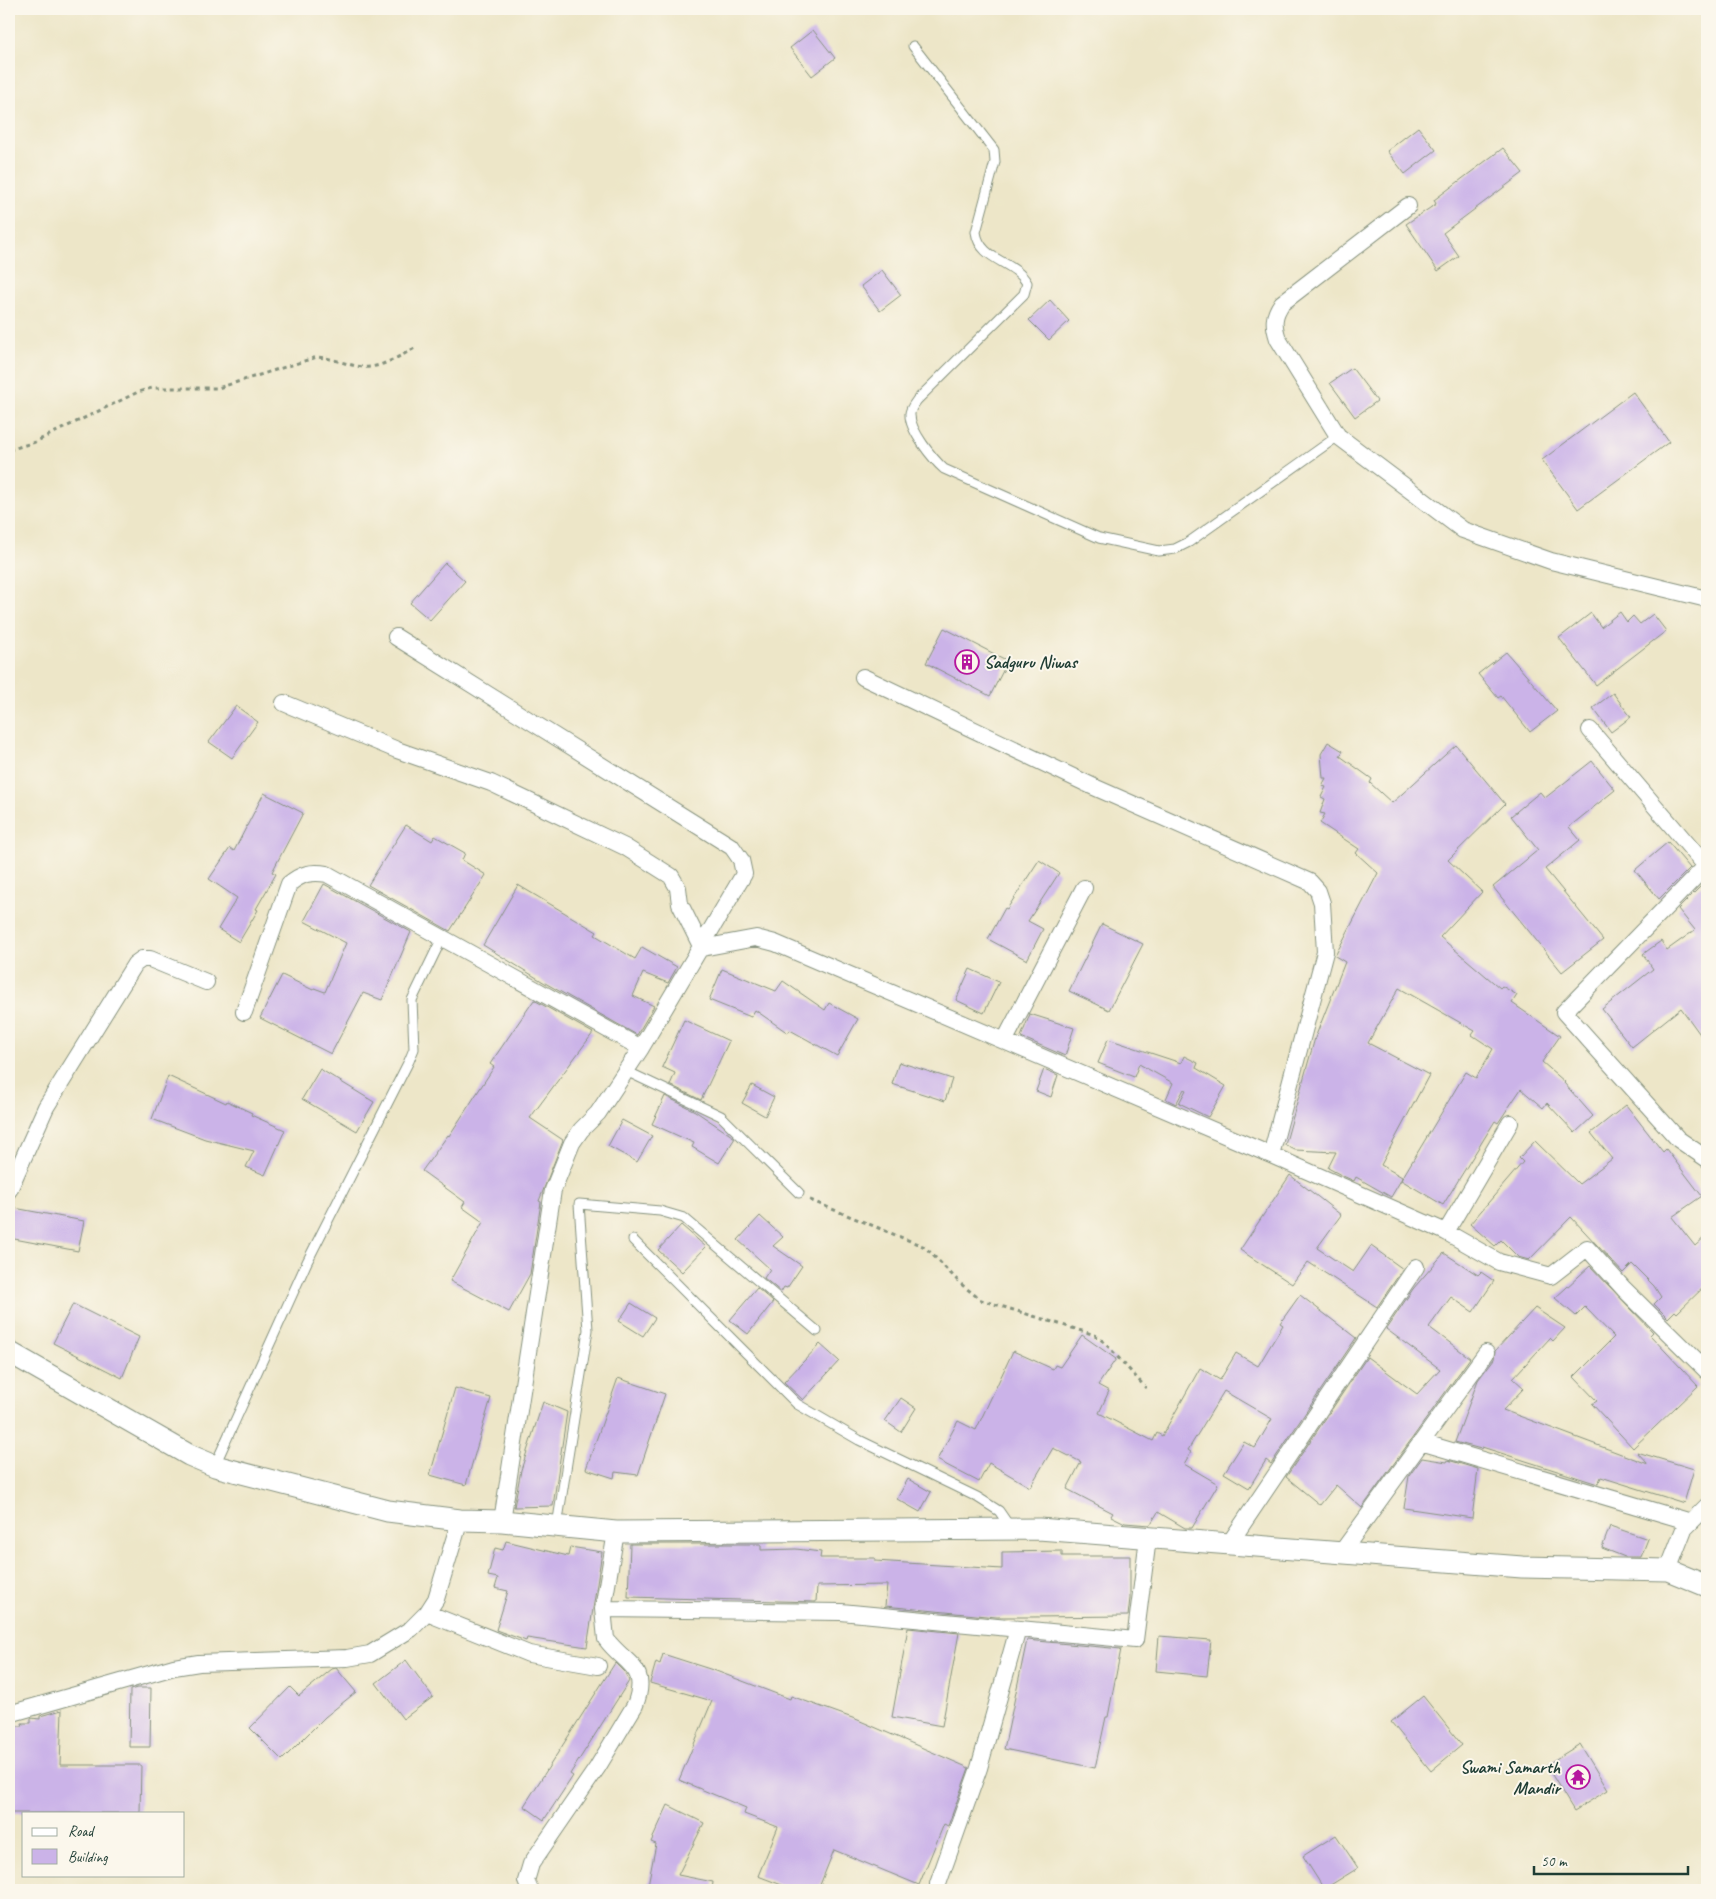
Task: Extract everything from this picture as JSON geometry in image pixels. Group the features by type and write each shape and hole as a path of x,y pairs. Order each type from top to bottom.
{"street":[{"path":"1408,206 1282,303 1274,314 1274,326 1278,339 1338,436 1463,530 1551,561 1707,599"},
{"path":"396,637 732,847 741,860 744,874 702,948 641,1048 598,1113 581,1130 572,1143 553,1190 502,1521"},
{"path":"863,677 1094,787 1310,882 1318,891 1322,903 1325,952 1271,1154"},
{"path":"284,704 397,750 492,783 625,847 671,876 678,888 680,904 702,948"},
{"path":"1590,730 1706,866 1564,1012 1678,1139 1707,1159"},
{"path":"244,1012 289,884 299,876 314,872 327,874 641,1048"},
{"path":"1005,1040 1084,888"},
{"path":"702,948 756,938 775,943 1271,1154 1446,1232 1499,1262 1550,1276 1587,1248 1624,1289 1705,1364"},
{"path":"9,1190 46,1107 135,964 142,959 150,959 206,982"},
{"path":"1446,1232 1510,1124"},
{"path":"1229,1544 1416,1267"},
{"path":"9,1352 175,1448 214,1466 388,1511 460,1520 502,1521 616,1532 1039,1529 1522,1567 1668,1570 1707,1586"},
{"path":"1341,1553 1486,1353"},
{"path":"1421,1442 1691,1522"},
{"path":"1668,1570 1684,1529 1707,1506"},
{"path":"9,1714 174,1666 199,1663 347,1658 370,1654 410,1629 427,1613 436,1599 460,1520"},
{"path":"530,1890 526,1881 531,1864 596,1768 636,1705 640,1694 641,1681 637,1669 606,1639 603,1609 616,1532"},
{"path":"603,1609 841,1612 1135,1640 1148,1538"},
{"path":"427,1613 529,1654 598,1666"},
{"path":"938,1890 938,1884 979,1768 1018,1629"}],"lane":[{"path":"912,46 994,150 995,162 976,232 977,243 984,252 1014,269 1027,283 1024,294 916,400 910,412 912,425 934,460 944,470 1099,538 1159,551 1175,549 1188,542 1338,436"},
{"path":"214,1466 308,1262 409,1061 414,1049 412,1000 442,938"},
{"path":"626,1071 721,1116 799,1193"},
{"path":"557,1526 588,1330 579,1204 660,1211 684,1218 817,1331"},
{"path":"633,1240 797,1404 859,1440 976,1497 999,1511 1011,1530"}],"path":[{"path":"9,450 35,442 138,392 152,388 218,388 317,357 330,358 362,367 377,366 417,347"},
{"path":"799,1193 811,1200 925,1247 981,1300 1095,1335 1104,1342 1146,1388"}],"building":[{"path":"813,30 835,58 812,76 790,48"},
{"path":"1418,127 1436,150 1405,174 1387,151"},
{"path":"1503,148 1523,173 1443,233 1459,256 1438,271 1406,224 1436,204 1434,200"},
{"path":"882,270 901,295 880,311 861,286"},
{"path":"1050,300 1069,321 1049,340 1029,320"},
{"path":"1352,368 1377,401 1355,417 1330,383"},
{"path":"1633,392 1669,442 1578,509 1542,460"},
{"path":"445,563 465,581 430,620 410,603"},
{"path":"1620,612 1627,622 1633,616 1640,624 1653,614 1666,631 1596,685 1559,638 1591,613 1601,627"},
{"name":"Sadguru Niwas","path":"944,628 1008,661 990,696 926,663"},
{"path":"1506,652 1557,711 1530,732 1501,696 1498,698 1478,674"},
{"path":"1613,693 1631,717 1611,732 1593,708"},
{"path":"236,706 258,722 232,758 209,742"},
{"path":"1328,742 1343,751 1340,756 1372,779 1370,783 1392,803 1456,745 1505,804 1448,860 1482,892 1440,937 1500,988 1502,986 1517,995 1512,1003 1560,1036 1542,1062 1565,1082 1593,1116 1575,1133 1547,1103 1543,1108 1521,1089 1498,1123 1495,1121 1443,1205 1401,1180 1391,1197 1356,1177 1354,1181 1343,1176 1328,1168 1336,1152 1295,1150 1285,1145 1315,1038 1345,962 1335,956 1378,873 1356,853 1359,849 1320,823 1325,814 1320,813 1325,799 1321,797 1326,787 1322,786 1326,778 1323,778 1321,754","holes":["1399,988 1475,1031 1472,1035 1493,1049 1476,1078 1466,1072 1401,1180 1402,1177 1381,1165 1429,1075 1368,1043"]},
{"path":"1592,761 1615,790 1569,827 1580,840 1545,869 1603,940 1562,972 1493,887 1538,850 1511,816 1540,792 1545,798"},
{"path":"264,793 303,813 272,872 276,874 239,942 218,929 237,898 209,879 230,848 234,851"},
{"path":"406,825 432,841 435,836 465,853 462,860 486,875 450,931 368,885"},
{"path":"1668,842 1690,868 1659,899 1635,870"},
{"path":"1039,860 1059,873 1028,921 1043,929 1027,960 988,939 1005,908 1007,909"},
{"path":"324,884 411,932 382,1000 363,993 331,1054 260,1018 282,975 313,990 314,988 325,992 346,943 304,921"},
{"path":"1703,884 1707,889 1707,1044 1681,1008 1632,1047 1602,1009 1653,969 1643,954 1661,941 1667,950 1695,930 1678,909"},
{"path":"518,885 597,932 595,935 635,959 642,947 677,967 668,983 643,973 633,996 654,1006 637,1035 545,983 483,945"},
{"path":"1102,924 1143,944 1109,1010 1069,991"},
{"path":"722,969 776,991 783,981 825,1010 829,1003 858,1019 837,1056 790,1030 788,1033 755,1010 751,1017 709,1000"},
{"path":"970,969 999,982 984,1013 956,1000"},
{"path":"534,1000 593,1033 530,1118 563,1140 539,1201 541,1202 530,1274 509,1312 450,1281 483,1222 462,1207 465,1202 422,1171 449,1136 494,1067 490,1064"},
{"path":"1030,1014 1074,1028 1065,1056 1021,1037"},
{"path":"684,1020 729,1041 701,1100 670,1085 675,1073 662,1067"},
{"path":"1108,1039 1181,1063 1184,1056 1198,1063 1196,1068 1226,1086 1208,1117 1179,1103 1186,1090 1184,1089 1176,1104 1166,1099 1173,1083 1139,1064 1134,1077 1098,1063"},
{"path":"899,1062 952,1079 945,1101 892,1084"},
{"path":"320,1069 374,1102 357,1131 302,1099"},
{"path":"1044,1069 1058,1075 1051,1097 1036,1091"},
{"path":"168,1076 226,1103 227,1101 252,1113 251,1115 285,1130 265,1175 246,1167 254,1151 205,1139 152,1119"},
{"path":"752,1085 774,1097 765,1116 742,1103"},
{"path":"665,1096 695,1111 735,1138 719,1163 692,1147 694,1143 652,1124"},
{"path":"1626,1105 1663,1152 1666,1149 1702,1196 1672,1217 1695,1246 1707,1235 1707,1284 1677,1313 1675,1311 1668,1318 1654,1304 1661,1297 1654,1286 1632,1264 1623,1273 1571,1217 1529,1260 1518,1257 1501,1240 1495,1246 1470,1224 1523,1162 1519,1158 1535,1141 1579,1184 1612,1159 1591,1133"},
{"path":"622,1120 652,1136 637,1162 608,1146"},
{"path":"1290,1175 1341,1215 1317,1248 1353,1272 1371,1246 1403,1269 1377,1307 1308,1262 1292,1284 1240,1250"},
{"path":"9,1207 84,1221 78,1251 9,1238"},
{"path":"760,1216 783,1237 773,1246 802,1266 787,1288 784,1287 781,1292 764,1278 770,1269 738,1240"},
{"path":"681,1225 706,1247 682,1272 658,1250"},
{"path":"1444,1253 1478,1275 1481,1272 1494,1281 1473,1312 1451,1297 1429,1327 1470,1358 1362,1508 1336,1485 1320,1505 1286,1477 1367,1357 1417,1394 1440,1369 1386,1329 1413,1289"},
{"path":"1590,1266 1653,1332 1650,1335 1698,1386 1633,1448 1592,1404 1597,1401 1574,1377 1614,1337 1585,1307 1576,1316 1555,1298"},
{"path":"757,1288 773,1302 748,1334 730,1320"},
{"path":"1300,1295 1356,1338 1271,1464 1266,1460 1249,1488 1224,1473 1244,1442 1255,1448 1272,1419 1224,1391 1188,1450 1191,1452 1184,1464 1218,1484 1192,1528 1185,1528 1158,1512 1150,1525 1125,1523 1111,1516 1113,1513 1067,1489 1081,1462 1053,1448 1030,1487 989,1463 979,1482 937,1460 958,1421 976,1430 1013,1351 1053,1369 1055,1365 1060,1367 1082,1335 1116,1359 1098,1385 1109,1391 1099,1413 1153,1441 1157,1433 1162,1436 1200,1368 1220,1380 1236,1353 1258,1366 1283,1325 1280,1323"},
{"path":"631,1303 655,1318 643,1336 619,1321"},
{"path":"73,1304 139,1337 122,1378 53,1343"},
{"path":"1535,1308 1565,1328 1553,1341 1550,1338 1513,1378 1524,1388 1503,1410 1648,1464 1637,1452 1694,1469 1684,1503 1601,1477 1598,1484 1482,1447 1481,1449 1455,1442 1478,1380 1494,1359 1495,1351"},
{"path":"820,1344 839,1361 803,1400 784,1382"},
{"path":"618,1378 665,1394 638,1475 615,1472 614,1478 586,1469"},
{"path":"455,1388 491,1398 466,1485 430,1475"},
{"path":"901,1398 916,1408 901,1432 885,1421"},
{"path":"543,1402 567,1412 553,1506 514,1507 521,1470"},
{"path":"1422,1458 1447,1462 1448,1460 1478,1469 1472,1518 1404,1508 1409,1476"},
{"path":"908,1479 931,1492 920,1512 897,1499"},
{"path":"1610,1526 1648,1539 1641,1557 1625,1557 1602,1548"},
{"path":"506,1541 568,1556 570,1547 602,1552 587,1647 527,1638 526,1641 496,1630 508,1591 495,1588 498,1578 488,1576 495,1548 503,1550"},
{"path":"630,1544 761,1544 761,1550 796,1549 821,1552 820,1558 875,1558 875,1561 1002,1569 1002,1552 1062,1551 1062,1556 1130,1556 1128,1616 996,1617 885,1606 887,1585 817,1586 816,1602 628,1597"},
{"path":"908,1628 959,1633 942,1726 892,1717"},
{"path":"1159,1636 1211,1640 1207,1676 1156,1671"},
{"path":"1027,1640 1121,1649 1108,1717 1106,1717 1095,1768 1004,1749"},
{"path":"663,1654 716,1671 790,1699 791,1696 858,1720 969,1768 948,1826 944,1824 919,1885 834,1850 818,1890 795,1890 758,1876 778,1827 744,1814 746,1808 679,1780 712,1701 650,1683 656,1662 660,1664"},
{"path":"406,1660 433,1697 403,1719 376,1683"},
{"path":"615,1663 625,1673 629,1681 570,1774 573,1776 544,1820 524,1806"},
{"path":"336,1668 356,1692 325,1717 282,1760 250,1728 290,1687 299,1696 332,1669"},
{"path":"151,1688 150,1747 129,1747 130,1690"},
{"path":"1423,1696 1462,1745 1431,1771 1391,1722"},
{"path":"62,1710 60,1765 141,1765 140,1812 9,1813 9,1731 13,1731 13,1726 23,1726 22,1723 31,1723 31,1718 40,1719 40,1716"},
{"path":"1580,1744 1608,1790 1574,1811 1546,1765"},
{"path":"668,1805 704,1823 678,1875 713,1882 712,1890 647,1890 656,1844 651,1842"},
{"path":"1336,1835 1358,1868 1324,1889 1303,1856"}],"place":[{"name":"Sadguru Niwas","path":"967,662"},
{"name":"Swami Samarth Mandir","path":"1578,1777"}]}
